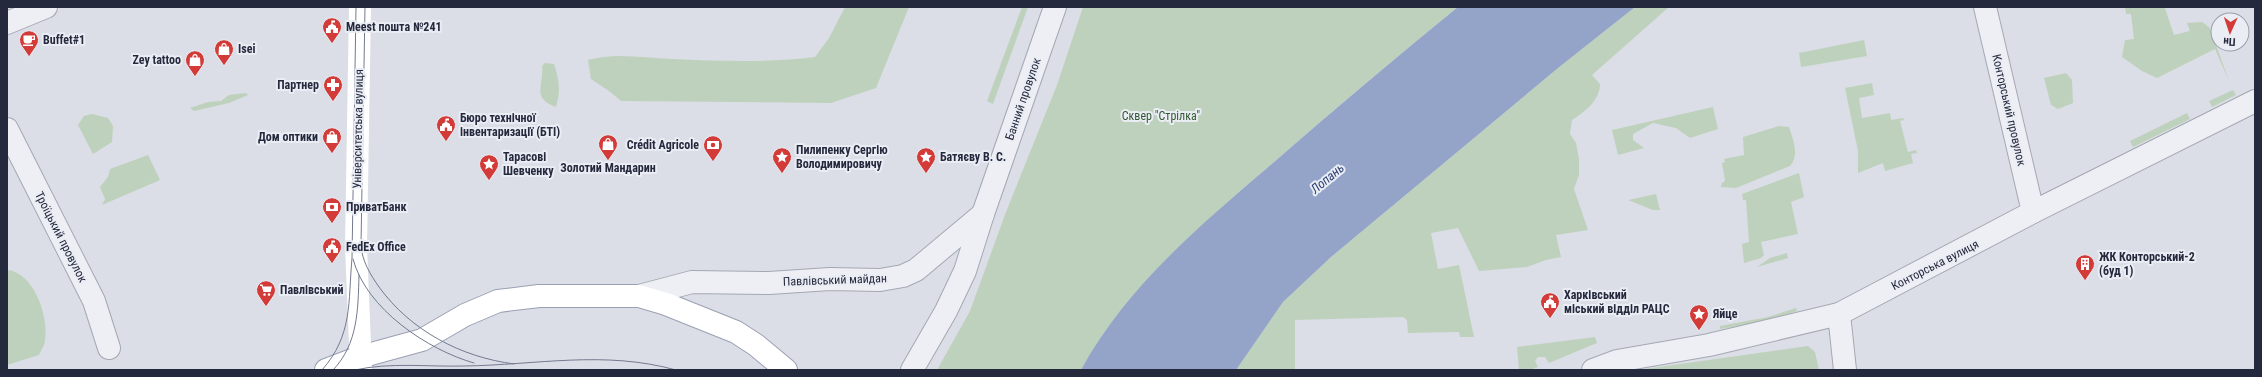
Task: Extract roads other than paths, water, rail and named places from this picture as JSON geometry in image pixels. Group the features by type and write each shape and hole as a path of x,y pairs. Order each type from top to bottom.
{"main road":[{"name":"Університетська вулиця","path":"360,7 356,246 361,364"},
{"name":"Павлівський майдан","path":"326,370 361,364 422,340 465,316 498,301 539,296 639,296 688,311 736,332 756,345 786,370"}],"street":[{"path":"7,23 46,7"},
{"name":"Банний провулок","path":"983,214 1055,7"},
{"name":"Конторський провулок","path":"1985,7 2033,212"},
{"name":"Конторська вулиця","path":"1593,370 1617,361 1709,345 1839,314 2033,212 2255,101"},
{"name":"Троїцький провулок","path":"7,129 94,301 108,348"},
{"path":"912,370 946,311 965,271 983,214"},
{"name":"Павлівський майдан","path":"639,296 692,282 769,283 830,279 880,280 903,276 916,270 983,214"},
{"path":"1839,314 1845,370"}],"water":[{"name":"Лопань","path":"1458,7 1635,7 1558,68 1331,257 1283,302 1236,370 1081,370 1118,313 1164,261 1214,214 1313,128"}],"tram line":[{"path":"322,370 332,357 339,344 344,331 349,304 352,258 356,7"},
{"path":"365,7 361,245 365,262 379,287 392,303 406,317 422,329 456,348 475,355 514,364"},
{"path":"353,259 360,277 371,295 401,325 419,338 438,348 456,357 474,363"},
{"path":"333,370 341,360 352,338 357,314 359,275"},
{"path":"355,370 395,365 464,366 570,360 623,361 649,364 676,370"}],"place":[{"name":"Meest пошта №241","path":"332,44"},
{"name":"Buffet#1","path":"29,57"},
{"name":"Isei","path":"224,66"},
{"name":"Zey tattoo","path":"195,77"},
{"name":"Партнер","path":"333,102"},
{"name":"Бюро технічної інвентаризації (БТІ)","path":"446,142"},
{"name":"Дом оптики","path":"332,154"},
{"name":"Золотий Мандарин","path":"608,161"},
{"name":"Crédit Agricole","path":"713,162"},
{"name":"Пилипенку Сергію Володимировичу","path":"782,174"},
{"name":"Батяєву В. С.","path":"926,174"},
{"name":"Тарасові Шевченку","path":"489,181"},
{"name":"ПриватБанк","path":"332,224"},
{"name":"FedEx Office","path":"332,264"},
{"name":"ЖК Конторський-2 (буд 1)","path":"2085,281"},
{"name":"Павлівський","path":"266,307"},
{"name":"Харківський міський відділ РАЦС","path":"1550,319"},
{"name":"Яйце","path":"1699,331"}],"park label":[{"name":"Сквер \"Стрілка\"","path":"1161,116"}]}
